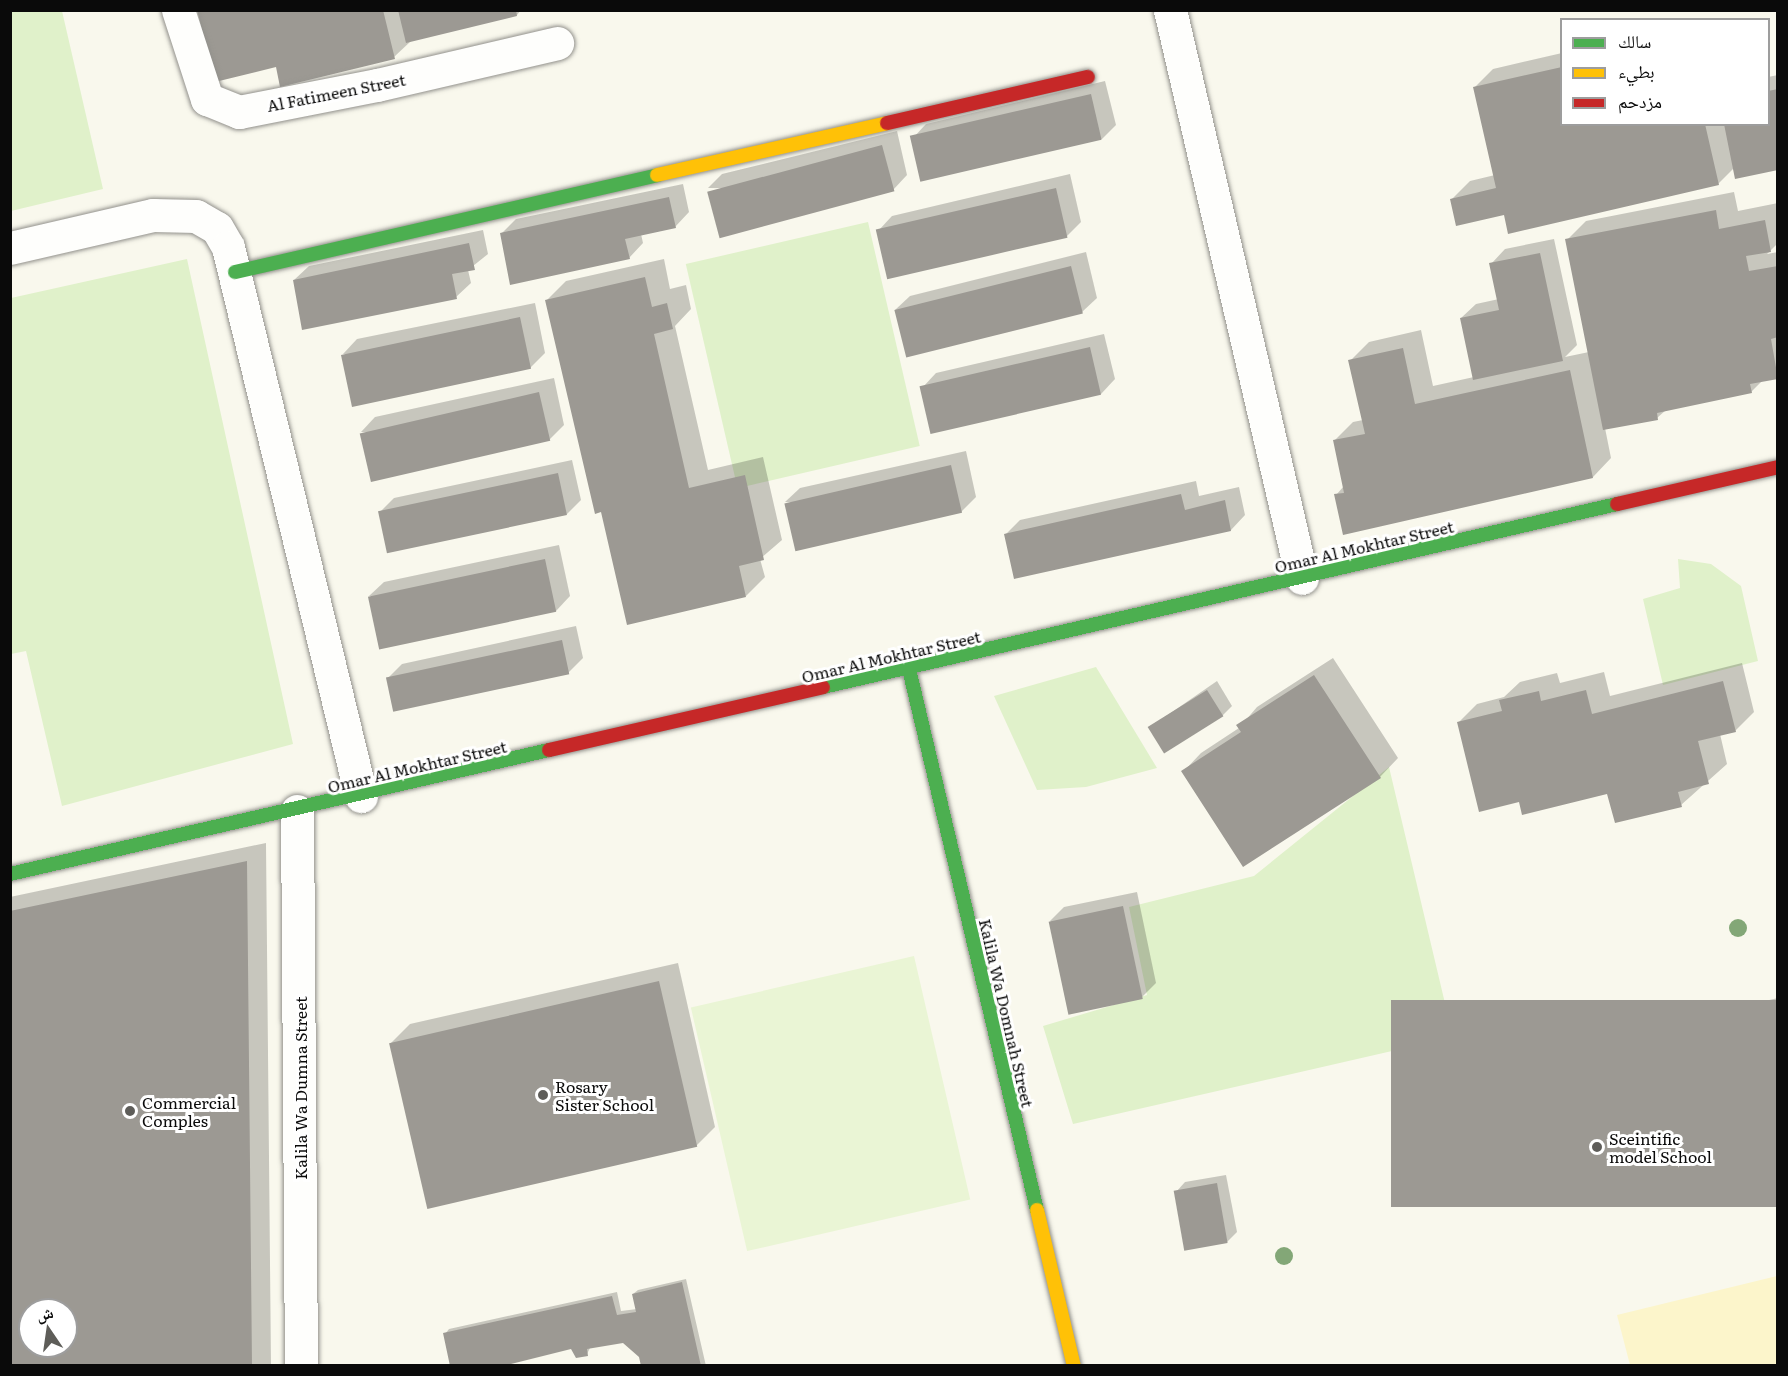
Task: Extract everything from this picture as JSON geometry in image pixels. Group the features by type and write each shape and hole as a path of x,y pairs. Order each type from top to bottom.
{"street":[{"name":"Al Fatimeen Street","path":"178,10 207,99 239,111 377,85 557,43"},
{"path":"1170,10 1302,578"},
{"path":"235,272 1088,77"},
{"path":"10,248 153,214 178,213 196,216 217,228 228,247 235,272 361,796"},
{"name":"Omar Al Mokhtar Street","path":"10,874 297,811 1778,467"},
{"name":"Kalila Wa Domnah Street","path":"909,669 1074,1365"},
{"name":"Kalila Wa Dumna Street","path":"297,811 301,1365"}],"green space":[{"path":"10,11 62,11 103,189 11,211"},
{"path":"868,222 920,446 738,488 686,264"},
{"path":"187,259 293,744 62,806 26,651 11,654 11,298"},
{"path":"1678,559 1711,564 1741,586 1758,661 1663,685 1643,599 1680,588"},
{"path":"1096,667 1157,768 1086,787 1037,790 994,696"},
{"path":"1389,767 1453,1037 1073,1124 1043,1026 1147,995 1129,907 1254,876"},
{"path":"914,956 970,1200 747,1251 691,1008"}],"sand":[{"path":"1777,1276 1777,1365 1630,1365 1617,1315"}],"building":[{"path":"197,10 383,10 395,59 280,87 276,67 215,82"},
{"path":"398,10 516,10 517,16 406,43"},
{"path":"1560,67 1560,126 1705,126 1719,185 1508,234 1504,215 1456,226 1450,199 1496,188 1473,87"},
{"path":"1778,89 1778,170 1735,179 1724,126 1770,126 1770,91"},
{"path":"1091,94 1102,140 920,182 910,136"},
{"path":"882,145 894,191 720,238 707,192"},
{"path":"1056,188 1067,238 887,279 876,230"},
{"path":"669,197 676,228 625,239 630,259 510,285 500,233"},
{"path":"1716,210 1719,229 1765,220 1771,252 1746,256 1749,271 1778,266 1778,337 1771,339 1778,379 1750,384 1752,393 1657,413 1658,420 1603,430 1565,239"},
{"path":"469,243 475,270 452,274 457,299 302,330 293,280"},
{"path":"1540,253 1563,361 1473,380 1460,318 1499,310 1489,263"},
{"path":"1071,266 1083,314 906,358 894,310"},
{"path":"645,277 652,307 667,303 673,329 654,334 689,488 745,475 764,560 739,566 746,597 627,625 601,512 595,514 545,300"},
{"path":"520,317 531,369 352,407 341,355"},
{"path":"1090,347 1101,395 931,434 919,386"},
{"path":"1403,348 1415,404 1570,370 1593,478 1343,535 1334,494 1344,493 1333,440 1365,434 1348,360"},
{"path":"539,392 550,441 371,482 360,433"},
{"path":"951,465 962,513 795,551 784,503"},
{"path":"558,473 567,515 387,553 378,511"},
{"path":"1181,494 1185,510 1225,500 1231,531 1014,579 1004,534"},
{"path":"545,559 556,612 379,649 368,597"},
{"path":"562,640 569,674 393,712 386,677"},
{"path":"1314,675 1381,778 1243,867 1181,771 1241,732 1236,725"},
{"path":"1723,681 1736,732 1698,741 1709,784 1678,792 1682,807 1615,823 1607,794 1522,815 1519,802 1479,812 1457,722 1502,711 1499,700 1539,691 1541,701 1586,690 1592,714"},
{"path":"1207,690 1223,716 1164,753 1148,727"},
{"name":"Commercial Comples","path":"247,861 252,1366 10,1366 10,911"},
{"path":"1123,906 1143,999 1068,1015 1049,922"},
{"name":"Rosary Sister School","path":"659,981 697,1147 427,1209 389,1043"},
{"name":"Sceintific model School","path":"1391,1000 1778,1000 1778,1207 1391,1207"},
{"path":"1217,1183 1228,1243 1184,1251 1174,1191"},
{"path":"682,1282 701,1366 641,1366 639,1357 623,1343 587,1349 588,1356 576,1358 571,1349 503,1366 450,1366 443,1333 612,1296 617,1315 636,1312 632,1294"}],"traffic: fast":[{"path":"235,272 657,175"},
{"path":"823,687 1617,504"},
{"path":"909,669 1037,1210"},
{"path":"10,874 549,750"}],"traffic: slow":[{"path":"657,175 887,123"},
{"path":"1037,1210 1074,1366"}],"traffic: jam":[{"path":"887,123 1088,77"},
{"path":"1617,504 1778,467"},
{"path":"549,750 823,687"}],"place":[{"name":"Rosary Sister School","path":"543,1095"},
{"name":"Commercial Comples","path":"130,1111"},
{"name":"Sceintific model School","path":"1597,1147"}]}
